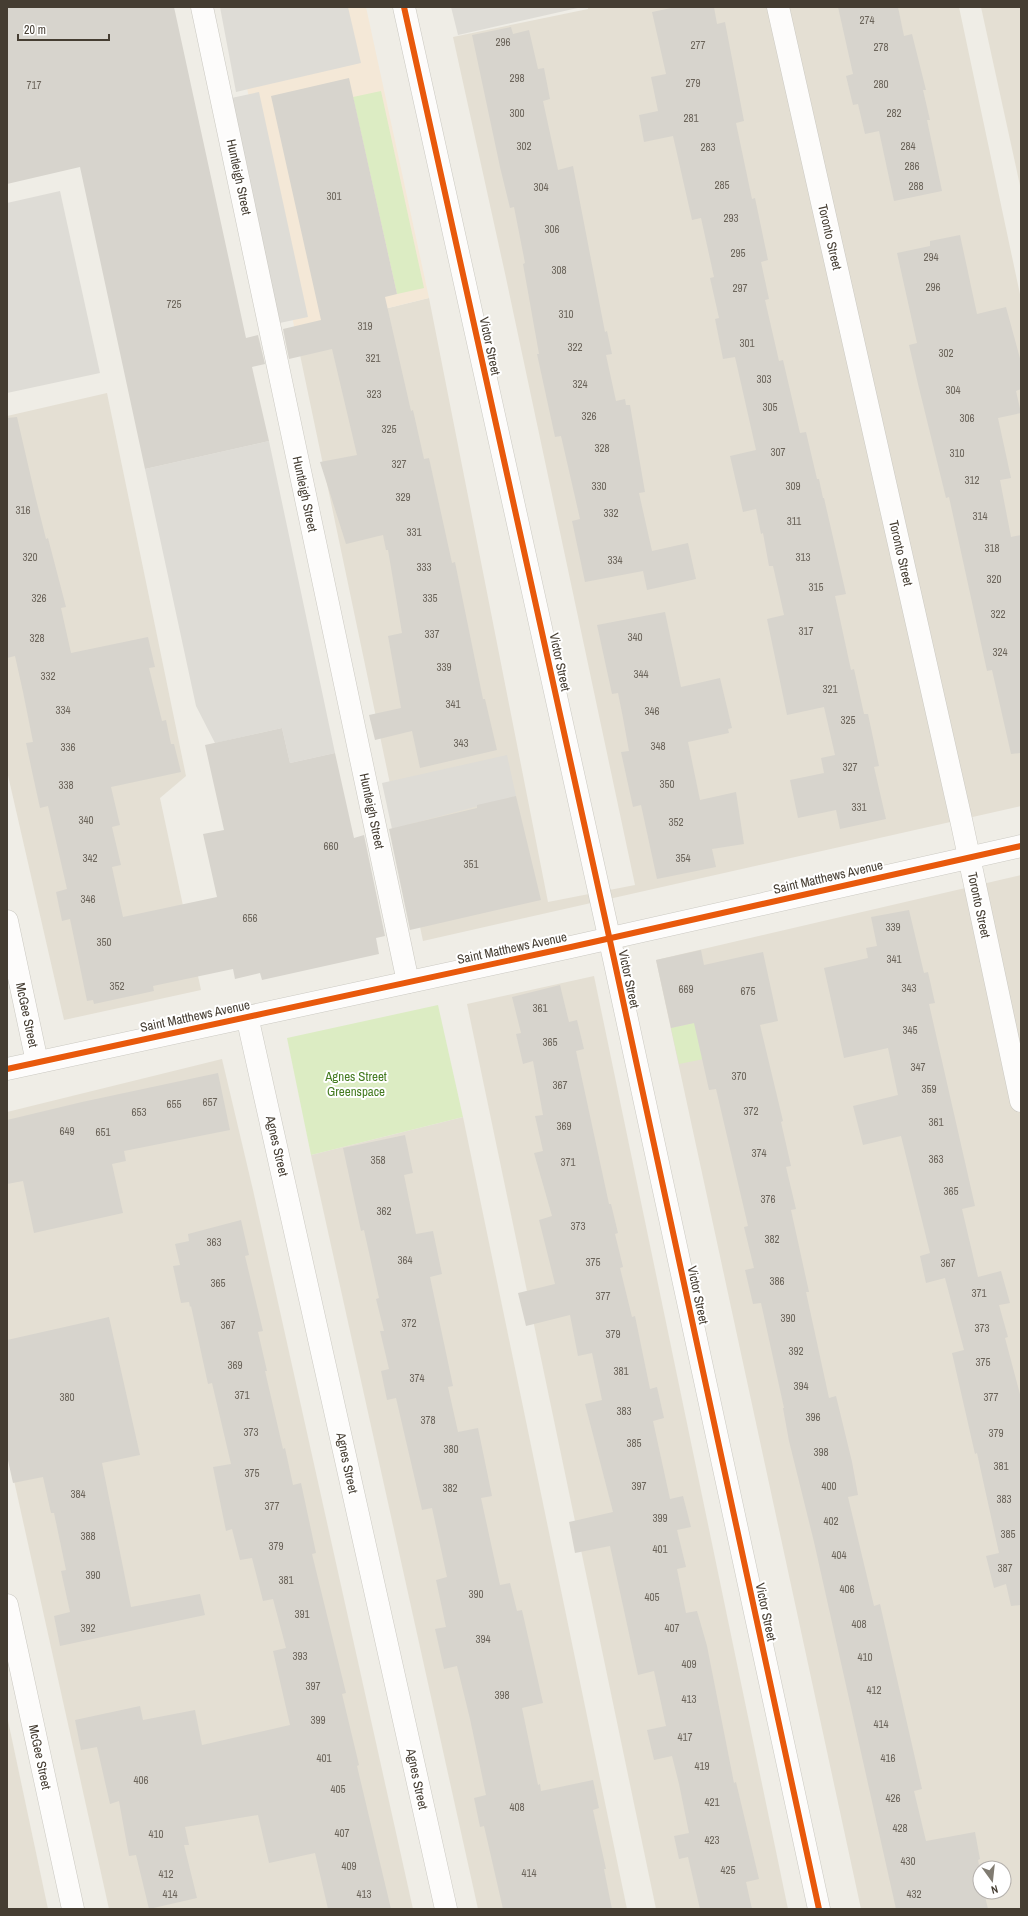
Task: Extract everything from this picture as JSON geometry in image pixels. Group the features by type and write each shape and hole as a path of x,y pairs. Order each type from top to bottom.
{"street":[{"name":"Huntleigh Street","path":"202,7 408,982"},
{"name":"Victor Street","path":"404,7 609,938 819,1909"},
{"name":"Toronto Street","path":"778,7 969,857 1021,1101"},
{"name":"Saint Matthews Avenue","path":"7,1069 609,938 1021,846"},
{"name":"McGee Street","path":"7,921 37,1062"},
{"name":"Agnes Street","path":"247,1016 446,1909"},
{"name":"McGee Street","path":"7,1605 73,1909"}],"shaded area":[{"path":"220,7 348,7 361,63 236,92"},
{"path":"231,7 366,7 429,298 295,331"},
{"path":"451,7 582,7 458,35"},
{"path":"588,7 959,7 1021,299 1021,806 423,941 295,331 429,298 548,902 635,885 506,278 453,37 588,9"},
{"path":"981,7 1021,7 1021,190"},
{"path":"259,92 308,317 270,325 222,100"},
{"path":"60,191 100,373 7,393 7,203"},
{"path":"107,393 186,776 160,798 201,990 64,1020 7,771 7,416"},
{"path":"269,441 335,753 290,763 282,728 215,743 196,706 145,469"},
{"path":"507,755 516,796 392,829 382,783"},
{"path":"1021,875 1021,1909 861,1909 656,960"},
{"path":"594,976 788,1909 656,1909 467,1004"},
{"path":"222,1059 253,1190 413,1909 109,1909 7,1449 7,1112"},
{"path":"463,1117 627,1909 478,1909 311,1155"},
{"path":"7,1716 48,1909 7,1909"}],"green space":[{"path":"381,91 424,288 397,294 353,97"},
{"name":"Agnes Street Greenspace","path":"438,1005 463,1117 311,1155 287,1038"},
{"path":"716,1018 724,1055 679,1064 671,1028"}],"building":[{"path":"7,7 174,7 246,338 258,335 265,364 252,367 269,441 145,469 80,167 7,184"},
{"path":"676,7 714,7 717,24 725,22 744,121 736,123 752,199 755,198 768,260 761,262 769,299 765,300 779,361 783,360 800,433 806,432 817,479 819,479 824,498 846,594 835,596 851,670 854,669 864,714 868,714 879,766 874,767 886,819 840,829 836,810 798,818 790,780 824,773 821,758 835,755 824,707 787,715 767,619 784,615 773,566 769,566 763,533 761,534 756,509 743,512 730,456 756,450 735,357 723,359 715,319 719,318 710,278 714,277 701,218 692,220 673,136 644,142 639,115 658,111 651,77 666,74 652,12"},
{"path":"838,7 898,7 904,36 912,34 926,90 923,90 930,120 927,120 942,191 894,201 879,131 865,134 858,104 853,105 846,76 853,74"},
{"path":"511,27 513,34 529,30 538,69 544,68 550,99 543,101 558,170 573,166 605,332 607,331 612,354 606,355 616,401 625,399 626,405 630,405 645,492 639,493 652,551 688,543 696,579 647,590 643,571 585,582 572,521 580,519 561,436 555,437 537,354 539,354 523,264 525,263 514,207 510,208 472,35"},
{"path":"349,78 397,294 385,297 411,411 413,410 424,459 429,458 452,563 455,562 483,699 485,699 497,750 420,768 412,731 375,740 369,715 401,708 388,636 402,633 388,550 386,550 383,535 346,544 320,462 357,455 332,349 289,359 283,329 321,320 271,96"},
{"path":"960,235 977,314 1006,307 1021,362 1021,389 1016,391 1021,413 998,418 1011,478 1000,480 1011,537 1021,535 1021,753 1011,754 992,670 987,671 949,497 946,498 909,345 917,343 897,253 930,246 930,241"},
{"path":"17,417 46,539 48,538 66,607 61,608 71,653 148,637 155,667 149,668 162,721 166,720 171,744 174,744 181,772 111,787 120,825 112,827 121,865 112,867 123,917 217,897 203,834 224,830 205,745 282,728 290,763 335,753 354,838 364,835 385,936 376,938 379,954 262,980 260,973 235,979 233,969 153,986 154,991 94,1004 93,1000 87,1001 70,919 62,921 56,892 67,889 48,806 40,808 26,743 33,742 15,656 7,658 7,418"},
{"path":"665,612 681,687 720,678 732,728 728,729 729,733 688,742 700,800 736,792 744,844 712,849 716,867 657,879 641,805 633,807 621,752 629,751 623,718 618,693 612,694 597,625"},
{"path":"516,796 541,900 410,930 389,829 477,808 477,805"},
{"path":"909,910 924,973 928,972 935,1003 929,1004 975,1206 962,1209 978,1277 1001,1271 1010,1303 999,1305 1008,1337 1005,1338 1021,1398 1021,1605 1011,1606 1006,1584 994,1588 986,1556 999,1553 977,1453 975,1454 952,1353 964,1350 945,1278 926,1283 920,1256 930,1253 901,1136 863,1145 853,1106 898,1095 888,1048 844,1058 824,968 868,958 866,948 877,946 871,917"},
{"path":"701,950 704,965 763,952 778,1021 760,1025 783,1121 781,1122 791,1166 786,1167 796,1209 791,1210 809,1292 806,1292 829,1398 836,1396 852,1462 858,1495 848,1497 874,1606 880,1604 922,1789 914,1791 926,1841 975,1832 980,1859 972,1860 972,1900 986,1900 988,1909 896,1909 814,1542 789,1441 784,1408 761,1303 753,1304 745,1270 754,1268 744,1227 748,1226 716,1089 709,1090 694,1023 671,1028 656,960"},
{"path":"560,985 569,1022 577,1020 584,1049 576,1051 609,1204 611,1204 618,1233 615,1234 623,1267 620,1268 632,1317 635,1316 650,1389 657,1387 664,1418 653,1421 670,1499 683,1496 691,1527 677,1530 686,1567 677,1569 686,1613 697,1611 707,1646 734,1783 736,1782 759,1879 746,1882 752,1909 700,1909 688,1857 679,1859 674,1836 689,1833 679,1784 672,1756 654,1760 647,1730 666,1726 654,1671 638,1675 610,1546 575,1553 569,1522 613,1512 585,1404 602,1400 592,1353 578,1356 570,1315 526,1326 518,1293 555,1284 539,1220 552,1216 534,1153 543,1151 535,1116 543,1115 533,1061 523,1064 516,1034 521,1033 512,997"},
{"path":"218,1073 230,1130 124,1151 126,1161 112,1164 123,1213 34,1233 23,1181 7,1184 7,1120 82,1102"},
{"path":"405,1135 413,1173 404,1175 416,1234 433,1231 442,1274 430,1277 453,1386 448,1387 458,1432 478,1428 492,1496 481,1498 500,1585 510,1583 517,1611 522,1610 543,1703 522,1708 538,1785 540,1784 541,1791 593,1780 599,1808 593,1810 606,1869 604,1869 612,1909 503,1909 484,1826 480,1827 474,1798 486,1795 470,1719 457,1666 444,1669 435,1629 446,1627 436,1580 447,1577 432,1508 422,1510 396,1398 387,1400 381,1371 389,1369 380,1331 384,1331 376,1299 379,1298 364,1230 361,1231 343,1148"},
{"path":"241,1220 249,1255 245,1256 263,1331 258,1332 267,1371 265,1371 293,1485 301,1483 316,1553 312,1554 346,1693 342,1694 359,1765 357,1766 391,1909 328,1909 315,1853 269,1863 258,1815 185,1827 189,1845 184,1845 197,1898 149,1909 136,1855 129,1856 119,1801 110,1804 97,1747 81,1750 75,1720 140,1706 143,1720 195,1710 202,1745 290,1725 273,1651 286,1648 273,1599 263,1601 252,1558 240,1560 232,1529 226,1531 213,1467 231,1464 212,1383 208,1384 191,1306 190,1307 189,1302 181,1303 173,1266 180,1265 175,1244 189,1241 188,1234"},
{"path":"109,1317 140,1455 102,1463 131,1607 200,1594 205,1615 60,1646 54,1616 70,1612 61,1571 66,1570 54,1513 51,1513 43,1477 13,1483 7,1456 7,1340"}],"cycle path":[{"path":"404,7 614,959 819,1909"},
{"path":"7,1069 571,947 1021,846"}]}
